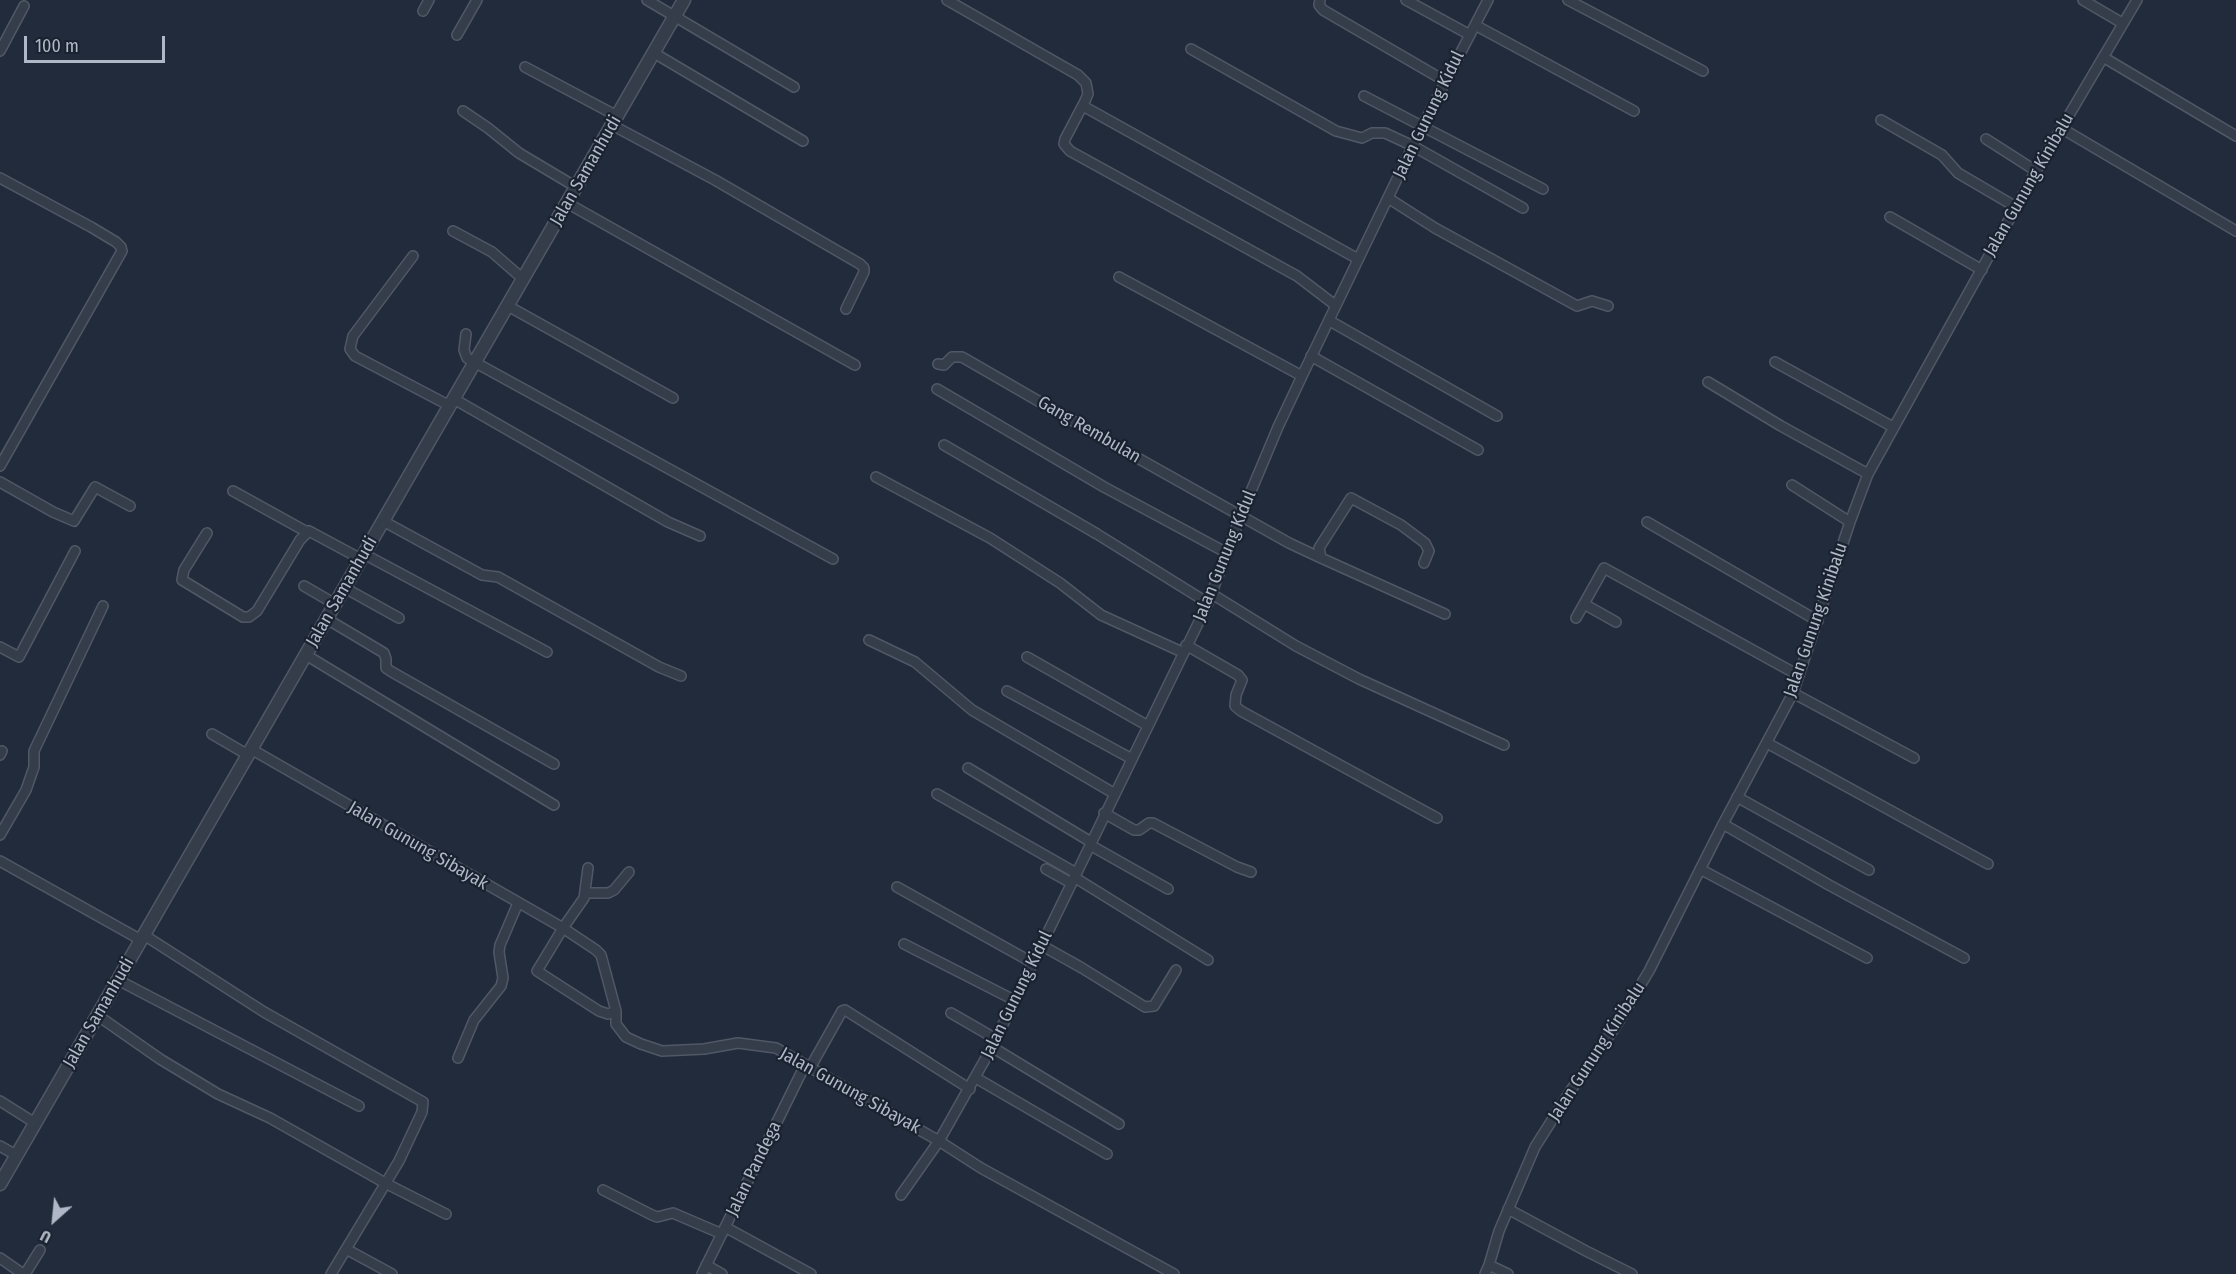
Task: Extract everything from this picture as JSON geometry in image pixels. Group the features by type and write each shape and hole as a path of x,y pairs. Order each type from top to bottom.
{"street":[{"path":"423,11 429,0"},
{"path":"457,35 477,0"},
{"path":"647,0 795,87"},
{"name":"Jalan Samanhudi","path":"0,1184 684,0"},
{"path":"947,0 1083,78 1088,94 1065,139 1064,144 1070,151 1297,276 1335,305"},
{"path":"1320,0 1319,5 1323,10 1445,81"},
{"path":"1406,0 1470,35"},
{"path":"1477,0 1487,3"},
{"path":"1568,0 1703,71"},
{"path":"2084,0 2122,23"},
{"path":"2125,0 2135,3"},
{"name":"Jalan Gunung Kidul","path":"901,1195 939,1141 994,1043 1210,599 1241,515 1278,427 1330,321 1335,305 1445,81 1487,3"},
{"name":"Jalan Gunung Kinibalu","path":"1487,1270 1491,1252 1508,1209 1536,1147 1571,1090 1609,1037 1649,971 1723,824 1793,693 1868,474 2036,171 2135,3"},
{"path":"0,51 24,6"},
{"path":"1475,25 1634,111"},
{"path":"1191,49 1336,131 1362,138 1385,133 1413,146 1523,208"},
{"path":"654,53 803,141"},
{"path":"2103,57 2236,135"},
{"path":"525,67 860,264 864,272 846,309"},
{"path":"1364,96 1543,189"},
{"path":"1083,106 1358,259"},
{"path":"463,111 519,153 576,187"},
{"path":"1881,120 1942,155 1958,173 2016,207"},
{"path":"2061,128 2236,231"},
{"path":"1986,139 2036,171"},
{"path":"0,178 91,227 116,242 122,251 0,466"},
{"path":"1388,198 1435,228 1577,306 1592,301 1608,306"},
{"path":"567,203 855,365"},
{"path":"1890,217 1982,270"},
{"path":"453,231 492,252 524,279"},
{"path":"413,256 353,336 350,349 355,356 452,402 668,522 700,536"},
{"path":"1119,277 1302,376"},
{"path":"508,306 673,398"},
{"path":"1330,321 1497,416"},
{"path":"466,334 465,355 475,362 833,559"},
{"path":"1311,356 1478,450"},
{"name":"Gang Rembulan","path":"938,364 944,365 952,357 962,357 1288,543 1445,614"},
{"path":"1775,362 1893,427"},
{"path":"1708,382 1868,474"},
{"path":"937,389 1104,487 1227,553"},
{"path":"944,445 1210,599 1296,646 1359,679 1504,745"},
{"path":"876,477 990,538 1060,583 1101,615 1184,649 1238,675 1242,680 1236,694 1235,706 1241,711 1437,818"},
{"path":"0,482 53,512 74,521 95,487 130,506"},
{"path":"1792,485 1850,522"},
{"path":"233,491 307,532 311,531 363,556 547,652"},
{"path":"1321,558 1319,548 1351,498 1401,525 1425,543 1429,551 1424,563"},
{"path":"383,521 482,575 498,577 659,667 681,676"},
{"path":"1647,522 1818,621"},
{"path":"207,533 184,570 182,580 237,614 249,617 257,611 307,532"},
{"path":"0,647 19,657 75,551"},
{"path":"1576,618 1604,568 1798,675"},
{"path":"304,586 335,604"},
{"path":"345,588 399,618"},
{"path":"1584,604 1616,622"},
{"path":"0,835 26,790 34,767 34,751 103,606"},
{"path":"327,619 384,653 386,668 392,672 554,764"},
{"path":"869,640 915,662 975,712 1115,794"},
{"path":"306,655 554,805"},
{"path":"1027,657 1148,726"},
{"path":"1007,692 1132,759"},
{"path":"1793,693 1914,758"},
{"name":"Jalan Gunung Sibayak","path":"212,734 250,752 588,944 601,955 616,1011 616,1024 626,1037 662,1050 704,1049 738,1043 776,1048 939,1141 981,1168 1174,1274"},
{"path":"1767,743 1988,864"},
{"path":"968,768 1168,889"},
{"path":"937,794 1208,960"},
{"path":"1737,797 1869,870"},
{"path":"1104,813 1134,830 1153,823 1251,872"},
{"path":"1723,824 1829,885 1964,958"},
{"path":"0,862 142,937 264,1012 423,1102 422,1112 405,1149 331,1274"},
{"path":"588,868 586,893 538,967 538,972 599,1011 608,1014 616,1011"},
{"path":"1046,869 1074,878"},
{"path":"1700,869 1867,958"},
{"path":"586,893 608,893 614,890 629,872"},
{"path":"897,887 1033,963"},
{"path":"458,1058 474,1020 501,986 503,978 500,945 518,903"},
{"path":"904,944 1014,1000"},
{"path":"1041,945 1145,1007 1154,1006 1176,969"},
{"path":"118,980 359,1106"},
{"name":"Jalan Pandega","path":"704,1270 807,1066 842,1011 845,1010 970,1089"},
{"path":"951,1013 1119,1124"},
{"path":"97,1016 160,1059 218,1094 298,1132 386,1183 446,1214"},
{"path":"976,1078 1107,1154"},
{"path":"0,1101 35,1123"},
{"path":"0,1146 16,1155"},
{"path":"603,1190 657,1217 673,1213 723,1230 811,1274"},
{"path":"1508,1209 1632,1274"},
{"path":"346,1249 392,1274"},
{"path":"0,1258 24,1274 40,1250"},
{"path":"704,1270 722,1274"},
{"path":"1487,1270 1508,1274"}]}
